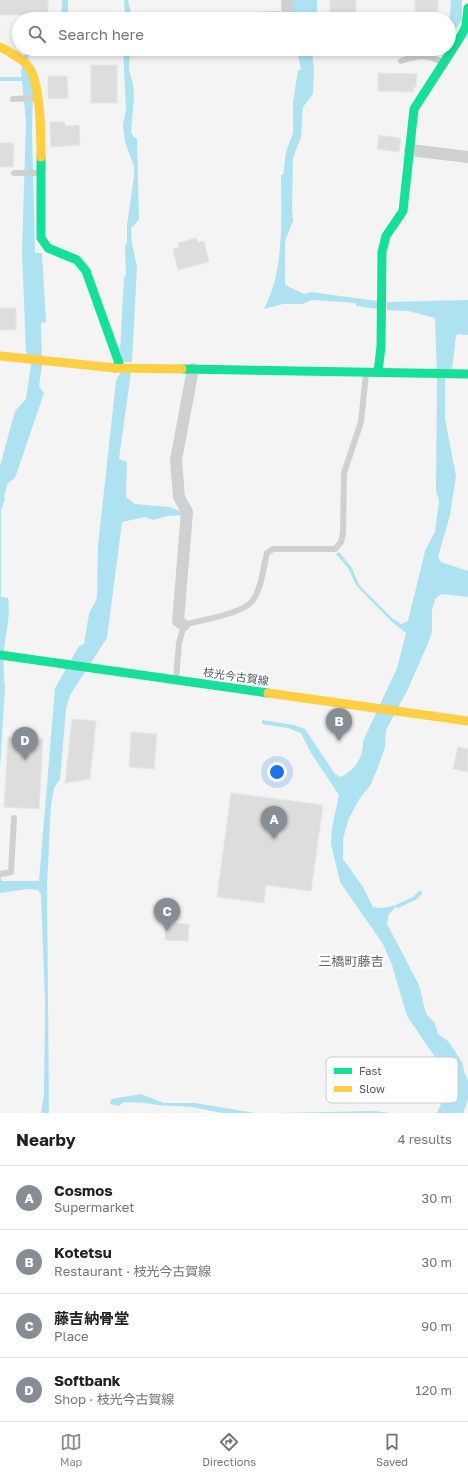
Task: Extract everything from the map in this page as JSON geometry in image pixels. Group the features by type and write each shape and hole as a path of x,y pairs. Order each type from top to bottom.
{"street":[{"path":"287,0 287,12"},
{"path":"456,42 466,26 468,8"},
{"path":"0,47 9,49 12,52"},
{"path":"15,56 28,65 36,82 41,238 48,248 77,260 86,271 119,363 117,367"},
{"path":"378,372 381,347 382,252 386,236 403,211 414,109 447,56"},
{"path":"410,150 468,156"},
{"path":"0,356 29,360 117,367 164,369 304,373 378,372 468,374"},
{"path":"184,625 178,621 187,512 179,497 176,460 193,369"},
{"name":"枝光今古賀線","path":"0,655 468,721"}],"lane":[{"path":"401,61 417,56 430,57 443,63"},
{"path":"13,99 37,98"},
{"path":"14,173 40,173"},
{"path":"176,680 179,643 184,625 245,609 253,601 260,584 267,553 273,549 335,549 341,542 343,533 344,474 361,422 366,372"},
{"path":"0,874 11,872 14,818"}],"water":[{"path":"62,0 68,0 68,12 61,12"},
{"path":"124,0 128,0 131,12 125,12"},
{"path":"292,0 317,0 317,12 293,12"},
{"path":"451,0 462,0 462,19 456,30 456,12 450,12"},
{"path":"280,11 281,12 244,12"},
{"path":"24,56 29,56 33,93 32,132 35,253 42,253 46,322 41,323 42,366 39,386 44,393 15,478 8,483 1,510 1,597 8,598 9,607 4,655 5,688 0,769 0,466 15,411 26,399 31,364 26,351 22,253 26,121 21,72"},
{"path":"123,56 130,56 129,69 133,84 134,98 131,132 137,139 139,220 131,228 132,243 137,267 132,362 122,362 120,351 124,278 126,275 125,246 127,243 127,225 134,177 134,166 125,142 123,125 126,109"},
{"path":"298,56 313,56 314,71 313,94 303,107 301,137 293,158 293,221 285,241 285,285 304,294 311,292 377,301 377,309 356,306 356,303 312,300 302,304 283,304 264,309 276,277 279,260 281,175 283,175 286,152 293,133 293,102 298,70 301,70"},
{"path":"468,300 468,335 458,334 456,336 452,369 445,369 445,419 456,476 450,515 438,557 441,562 468,571 468,597 441,594 435,599 432,610 432,631 429,641 408,689 386,730 385,747 370,786 360,798 349,818 343,839 343,859 363,887 373,907 382,908 398,905 389,914 387,924 419,985 426,1014 435,1023 438,1034 449,1042 463,1064 464,1072 468,1081 468,1099 463,1113 437,1113 441,1103 458,1103 458,1057 435,1057 407,1016 392,965 383,944 340,882 331,844 332,828 339,795 311,753 301,733 288,728 262,724 262,720 294,725 305,729 335,774 341,777 355,767 358,762 362,753 363,741 397,668 406,633 391,621 356,585 348,568 336,554 339,552 352,568 359,585 392,618 401,624 408,621 425,551 435,532 439,501 436,491 437,377 435,318 408,311 387,310 387,302"},
{"path":"121,371 131,372 119,459 127,462 126,497 135,504 170,507 182,512 183,515 168,516 153,520 145,517 122,522 107,638 70,695 66,709 60,779 54,788 51,805 47,885 49,1113 41,1113 44,1094 45,1003 41,895 38,890 28,889 0,893 0,875 2,881 39,881 55,688 79,646 84,644 89,614 97,598 98,546 116,381"},
{"path":"141,1094 164,1103 195,1103 255,1113 222,1113 192,1107 146,1103 124,1102 119,1106 110,1104 111,1099"},
{"path":"374,1111 391,1113 276,1113"}],"building":[{"path":"0,0 48,0 48,12 12,12 12,15 0,15"},
{"path":"330,0 356,0 356,12 330,12"},
{"path":"415,0 438,0 438,12 415,12"},
{"path":"91,65 117,65 117,103 91,103"},
{"path":"378,73 417,74 416,87 414,87 413,92 378,91"},
{"path":"48,76 67,76 68,98 48,99"},
{"path":"50,122 65,122 65,126 79,125 80,145 51,147"},
{"path":"379,135 401,138 399,152 377,149"},
{"path":"0,143 14,143 13,167 0,167"},
{"path":"196,238 198,242 204,241 209,262 178,270 173,249 179,247 178,243"},
{"path":"0,308 16,308 16,330 0,330"},
{"path":"72,719 96,721 90,779 65,783"},
{"path":"131,732 157,734 154,769 129,767"},
{"path":"8,737 43,739 39,809 4,807"},
{"path":"458,747 468,749 468,772 453,769"},
{"path":"231,793 323,805 311,891 266,885 264,903 217,897"},
{"path":"165,923 189,924 188,941 165,940"}],"waterway":[{"path":"0,79 26,79"},
{"path":"398,906 415,898 420,893"}],"traffic: fast":[{"path":"456,44 466,26 468,8"},
{"path":"378,372 381,347 382,252 386,236 403,211 414,109 448,56"},
{"path":"41,157 41,238 48,248 77,260 86,271 119,363 115,368"},
{"path":"182,369 468,374"},
{"path":"0,655 268,693"}],"traffic: slow":[{"path":"0,47 12,54"},
{"path":"15,56 28,66 36,84 41,136 41,157"},
{"path":"0,356 115,368 182,369"},
{"path":"268,693 468,721"}],"place":[{"name":"Kotetsu","path":"339,741"},
{"name":"Softbank","path":"25,760"},
{"name":"Cosmos","path":"274,839"},
{"name":"藤吉納骨堂","path":"167,931"}],"district":[{"name":"三橋町藤吉","path":"351,961"}]}
